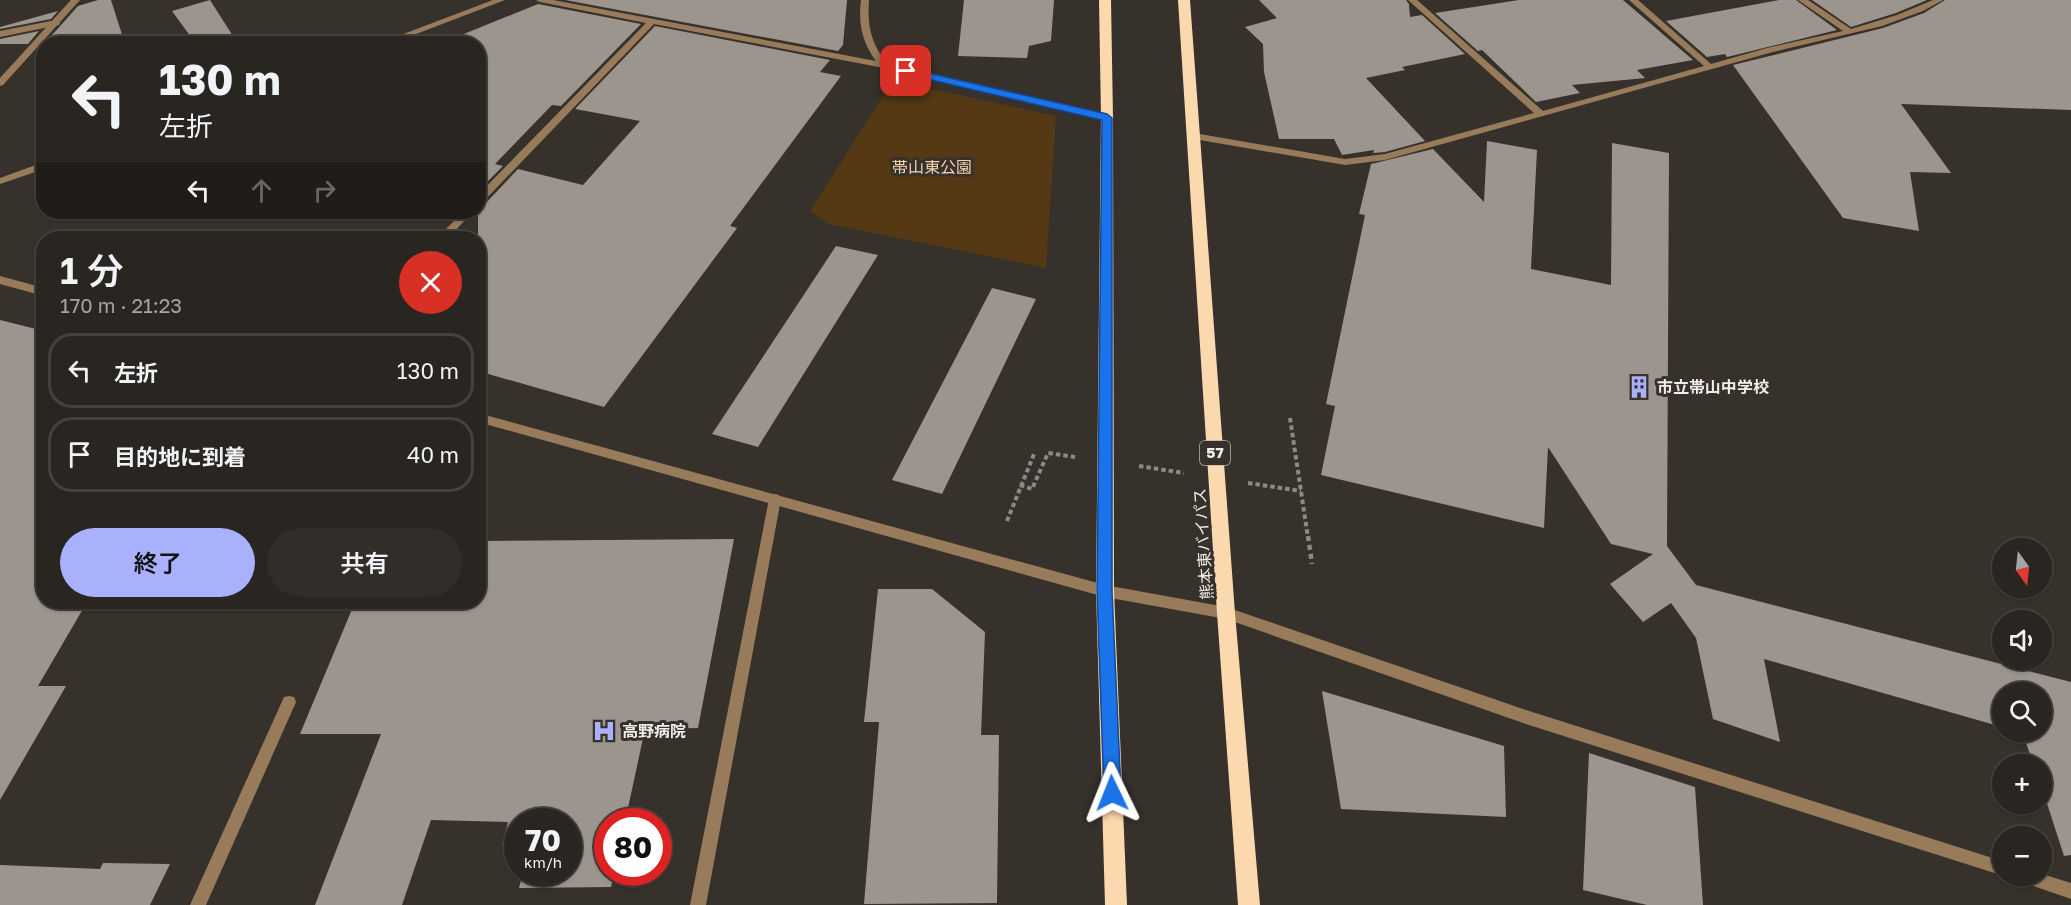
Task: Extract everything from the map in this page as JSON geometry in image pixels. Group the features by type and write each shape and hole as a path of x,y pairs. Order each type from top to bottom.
{"highway":[{"path":"1105,0 1107,118 1105,591 1116,905"},
{"name":"熊本東バイパス","path":"1184,0 1226,613 1250,905"}],"street":[{"path":"43,36 76,0"},
{"path":"403,36 501,0"},
{"path":"540,0 884,65 1107,118"},
{"path":"865,0 863,12 867,40 871,51 884,65"},
{"path":"1414,0 1412,0 1541,114"},
{"path":"1633,0 1710,67"},
{"path":"1802,0 1848,30"},
{"path":"1194,136 1345,162 1385,157 1922,10 1939,0"},
{"path":"0,34 56,22"},
{"path":"486,193 651,22"},
{"path":"0,83 36,44"},
{"path":"0,181 36,168"},
{"path":"449,231 461,219"},
{"path":"0,280 36,290"},
{"path":"486,419 1105,591 1226,613 1526,717 1992,866"},
{"path":"698,905 775,499"},
{"path":"198,905 290,702"},
{"path":"2052,885 2071,891"}],"path":[{"path":"1290,418 1312,564"},
{"path":"1020,485 1032,489 1048,453 1082,458"},
{"path":"1006,521 1034,454"},
{"path":"1128,465 1186,473"},
{"path":"1243,482 1301,491"}],"green space":[{"name":"帯山東公園","path":"905,83 1056,116 1046,268 829,224 810,211 887,90"}],"building":[{"path":"98,0 111,0 122,36 51,36 78,6"},
{"path":"210,0 233,36 190,36 172,11"},
{"path":"565,0 847,0 843,45 838,51"},
{"path":"964,0 1054,0 1051,41 1029,46 1027,58 958,56"},
{"path":"1259,0 1406,0 1409,4 1410,17 1422,15 1465,54 1402,67 1405,70 1366,78 1425,141 1385,152 1373,153 1374,150 1342,155 1334,139 1279,139 1264,72 1263,44 1245,27 1277,18"},
{"path":"1519,0 1623,0 1693,60 1637,70 1645,78 1572,85 1580,93 1536,102 1482,50 1478,51 1435,13"},
{"path":"1779,0 1796,0 1837,30 1727,57 1725,54 1707,57 1666,21"},
{"path":"1812,0 1927,0 1896,13 1851,27"},
{"path":"1945,0 2071,0 2071,110 1901,104 1951,173 1910,172 1919,231 1843,218 1733,65 1883,28 1924,13"},
{"path":"538,4 641,24 561,106 552,105 495,164 503,166 486,183 486,36 459,36"},
{"path":"58,11 51,19 0,29 0,27"},
{"path":"655,26 830,60 820,72 841,76 730,226 737,228 604,407 486,373 486,231 478,231 478,219 486,219 486,203 518,169 583,185 640,121 575,109"},
{"path":"39,31 28,44 0,44 0,39"},
{"path":"1487,141 1537,150 1531,269 1611,285 1612,143 1669,153 1667,546 1696,585 1992,662 1992,670 2025,670 2071,682 2071,855 2064,856 2050,814 2052,754 2030,754 2026,742 2052,742 2052,682 1992,682 1992,724 1764,659 1780,742 1713,719 1696,638 1671,603 1643,622 1610,584 1653,554 1611,544 1548,447 1544,528 1321,475 1335,406 1326,404 1365,215 1359,214 1371,164 1433,149 1484,202"},
{"path":"836,246 878,255 758,447 712,434"},
{"path":"992,288 1036,299 942,494 892,480"},
{"path":"0,320 36,329 36,609 83,609 38,686 66,686 0,800"},
{"path":"734,539 698,728 645,729 628,808 594,808 594,886 611,887 519,888 520,886 582,886 582,808 504,808 504,822 431,820 402,905 315,905 381,734 300,734 352,609 486,609 486,541"},
{"path":"878,589 932,589 985,632 981,735 999,735 997,903 864,904 879,722 864,722"},
{"path":"1322,691 1504,746 1506,817 1341,809"},
{"path":"1589,753 1695,787 1703,905 1647,905 1583,890"},
{"path":"103,863 170,864 150,905 0,905 0,865 100,869"}],"place":[{"name":"市立帯山中学校","path":"1639,387"},
{"name":"高野病院","path":"604,731"}],"route":[{"path":"906,71 1107,118 1105,591 1112,793"}]}
